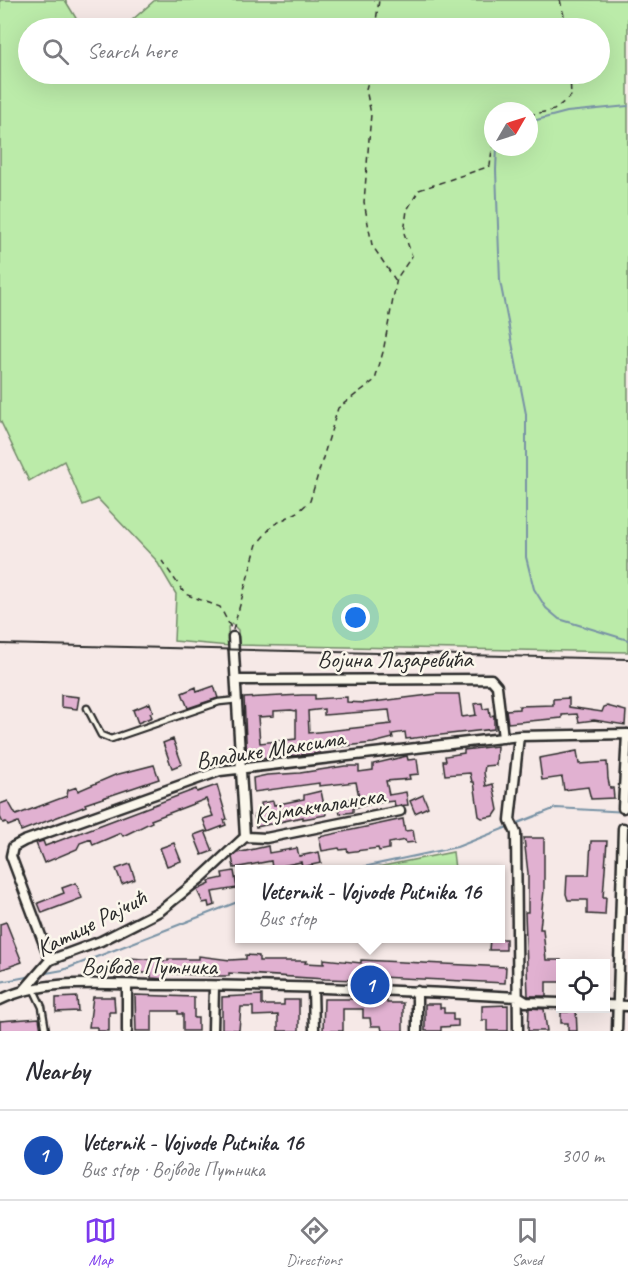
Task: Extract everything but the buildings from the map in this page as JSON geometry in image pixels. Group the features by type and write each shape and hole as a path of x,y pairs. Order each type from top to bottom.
{"street":[{"path":"233,634 245,837"},
{"name":"Војина Лазаревића","path":"237,680 491,679 497,686 503,738"},
{"path":"623,807 628,734"},
{"name":"Владике Максима","path":"50,960 11,856 13,847 196,778 241,768 519,736 628,734"},
{"path":"518,1031 516,834 510,819 519,736"},
{"name":"Кајмакчаланска","path":"245,837 267,838 400,811"},
{"path":"617,1031 623,828"},
{"name":"Катице Рајчић","path":"31,983 50,960 101,942 160,911 201,878 245,837"},
{"path":"0,1000 31,983"},
{"name":"Војводе Путника","path":"31,983 417,991 518,997 525,1002 556,1003"},
{"path":"127,985 127,1031"},
{"path":"213,1031 214,986"},
{"path":"313,988 314,1031"},
{"path":"417,991 417,1031"},
{"path":"610,1005 628,1006"}],"lane":[{"path":"87,708 101,735 111,739 219,702 238,700"},
{"path":"31,983 42,1006 46,1031"}],"path":[{"path":"376,18 379,0"},
{"path":"560,0 564,18"},
{"path":"367,84 366,89 371,114 364,202 372,244 396,282"},
{"path":"538,113 554,110 571,96 570,84"},
{"path":"233,634 257,544 263,535 310,501 338,408 375,380 383,352 396,282 412,256 404,233 407,210 419,190 490,166 491,156"},
{"path":"162,561 185,594 220,607 233,634"}],"green space":[{"path":"0,0 65,0 76,18 18,18 18,84 610,84 610,18 134,18 155,0 628,0 628,652 239,645 238,630 232,624 228,627 229,646 174,641 176,594 156,560 98,499 83,505 64,461 29,481 0,420"},
{"path":"453,852 455,865 388,865"}],"waterway":[{"path":"538,120 567,112 628,106"},
{"path":"497,156 500,281 526,414 526,557 534,589 546,608 559,619 628,640"},
{"path":"372,865 457,847 556,808 628,812"},
{"path":"41,974 63,970 235,903"},
{"path":"0,982 32,976"}],"railway":[{"path":"0,644 628,659"}],"place":[{"name":"Veternik - Vojvode Putnika 16","path":"370,985"}]}
